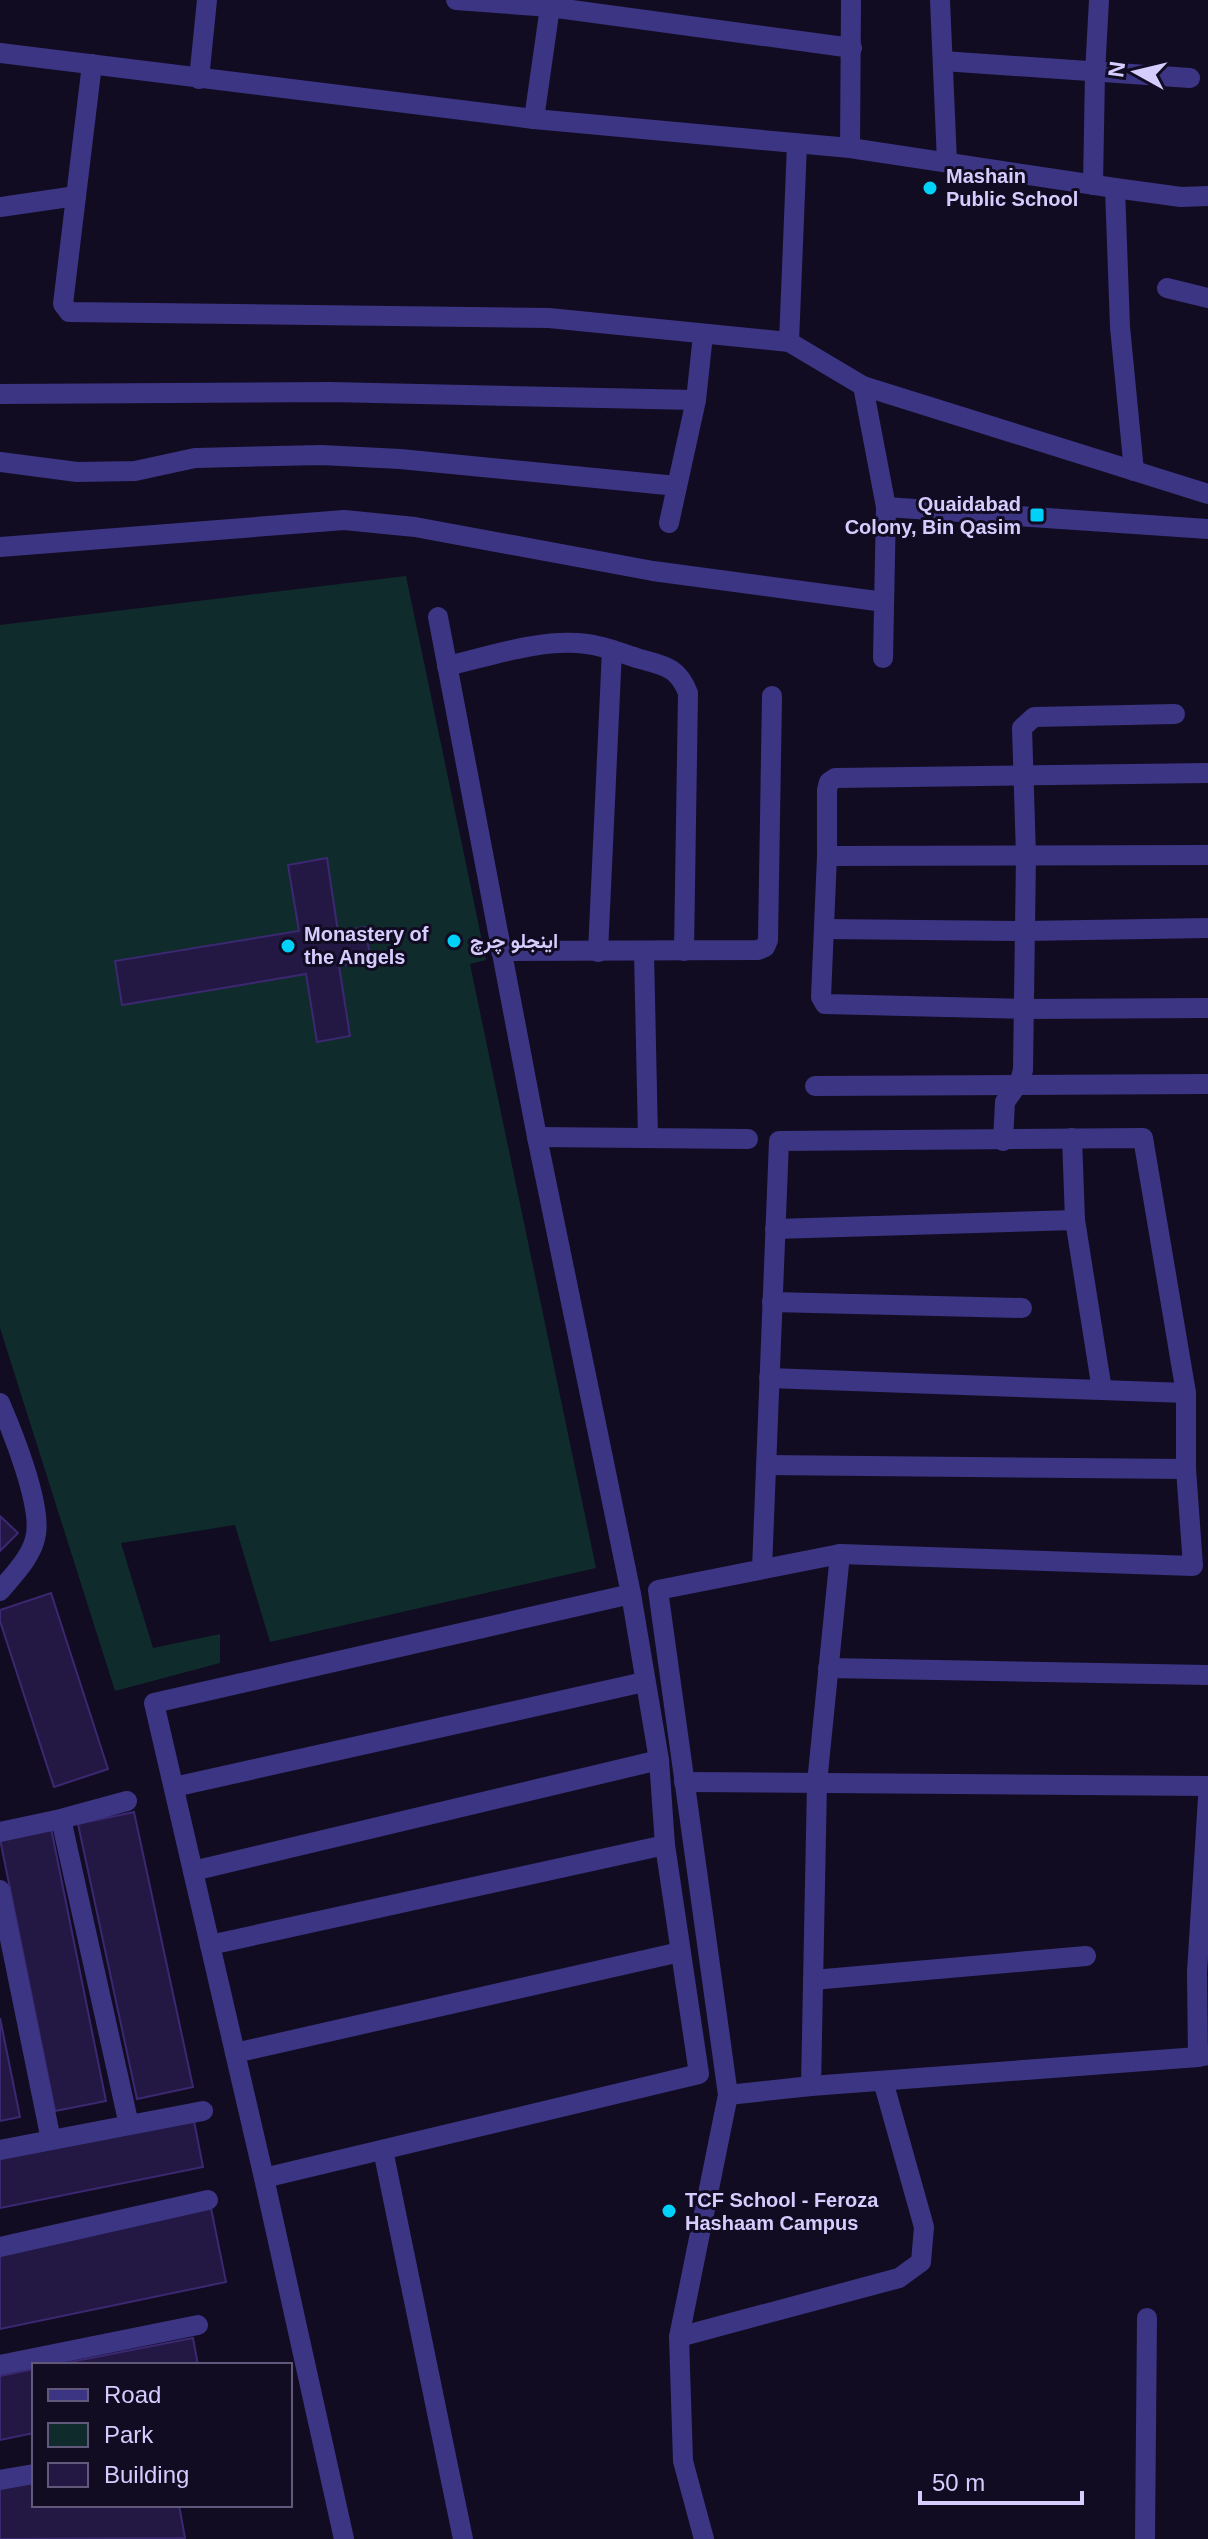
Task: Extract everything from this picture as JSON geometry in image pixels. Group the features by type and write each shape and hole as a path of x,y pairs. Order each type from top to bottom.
{"street":[{"path":"199,79 207,0"},
{"path":"456,0 551,4 852,48"},
{"path":"850,148 851,0"},
{"path":"940,0 947,162"},
{"path":"1093,185 1099,0"},
{"path":"534,119 551,4"},
{"path":"0,53 534,119 850,148 1181,197 1208,196"},
{"path":"943,61 1190,78"},
{"path":"92,64 63,304 69,312 549,318 789,342 863,386 1205,491"},
{"path":"789,342 797,144"},
{"path":"1115,188 1120,327 1134,471"},
{"path":"0,207 76,196"},
{"path":"1167,288 1208,298"},
{"path":"669,523 696,400 703,335"},
{"path":"863,386 886,507 883,658"},
{"path":"0,394 330,392 696,400"},
{"path":"0,462 92,472 135,471 195,458 321,455 400,459 677,486"},
{"path":"886,507 1208,529"},
{"path":"0,547 344,520 415,527 653,571 884,602"},
{"path":"264,2178 699,2074 665,1845 659,1760 631,1594 537,1137 438,617"},
{"path":"447,666 531,647 572,642 590,644 671,668 683,680 688,693 684,951"},
{"path":"598,952 612,650"},
{"path":"501,951 644,952 758,950 765,947 768,940 772,696"},
{"path":"1003,1141 1005,1102 1017,1086 1023,1070 1026,856 1022,728 1034,717 1175,714"},
{"path":"1208,773 835,778 829,782 827,790 821,997 825,1004 1024,1009 1208,1008"},
{"path":"827,856 1208,855"},
{"path":"825,929 1025,931 1208,928"},
{"path":"644,952 648,1138"},
{"path":"815,1086 1208,1084"},
{"path":"537,1137 748,1139"},
{"path":"1072,1138 1075,1220 1102,1390"},
{"path":"704,2539 683,2461 679,2337 728,2095 658,1590 840,1554 1193,1566 1186,1469 1186,1393 1143,1138 779,1141 762,1569"},
{"path":"775,1229 1075,1220"},
{"path":"772,1302 1022,1308"},
{"path":"769,1378 1186,1393"},
{"path":"0,1403 5,1432 37,1511 36,1535 29,1554 0,1591"},
{"path":"766,1465 1186,1469"},
{"path":"811,2086 817,1783 840,1554"},
{"path":"344,2539 154,1703 631,1594"},
{"path":"828,1668 1208,1675"},
{"path":"174,1787 644,1682"},
{"path":"193,1871 659,1760"},
{"path":"684,1782 1208,1786"},
{"path":"728,2095 1203,2056 1208,1798"},
{"path":"0,1832 127,1801"},
{"path":"61,1819 129,2125"},
{"path":"210,1945 665,1845"},
{"path":"0,1890 51,2140"},
{"path":"235,2053 680,1952"},
{"path":"813,1980 1086,1956"},
{"path":"679,2337 899,2278 921,2262 924,2227 883,2081"},
{"path":"0,2150 203,2111"},
{"path":"383,2150 463,2539"},
{"path":"0,2247 208,2200"},
{"path":"1145,2539 1147,2318"},
{"path":"0,2365 198,2325"},
{"path":"0,2480 32,2474"}],"green space":[{"path":"406,576 486,960 470,964 596,1568 270,1642 235,1525 121,1543 153,1648 220,1634 220,1663 115,1691 0,1328 0,625"}],"building":[{"name":"Monastery of the Angels","path":"327,858 338,932 365,927 371,961 339,966 350,1036 317,1042 306,974 122,1005 115,961 299,931 288,865"},
{"path":"0,1516 18,1533 0,1551"},
{"path":"51,1593 108,1769 54,1787 0,1621 0,1610"},
{"path":"134,1812 193,2087 137,2099 78,1824"},
{"path":"51,1828 106,2101 55,2111 0,1839"},
{"path":"0,2018 20,2117 0,2121"},
{"path":"194,2121 203,2167 0,2208 0,2159"},
{"path":"211,2208 226,2282 0,2329 0,2251"},
{"path":"193,2338 198,2363 65,2363"},
{"path":"32,2369 32,2433 0,2440 0,2376"},
{"path":"32,2477 32,2507 179,2507 185,2538 0,2539 0,2483"}],"place":[{"name":"Mashain Public School","path":"930,188"},
{"name":"Quaidabad Colony, Bin Qasim","path":"1037,515"},
{"name":"اینجلو چرچ","path":"454,941"},
{"name":"Monastery of the Angels","path":"288,946"},
{"name":"TCF School - Feroza Hashaam Campus","path":"669,2211"}]}
